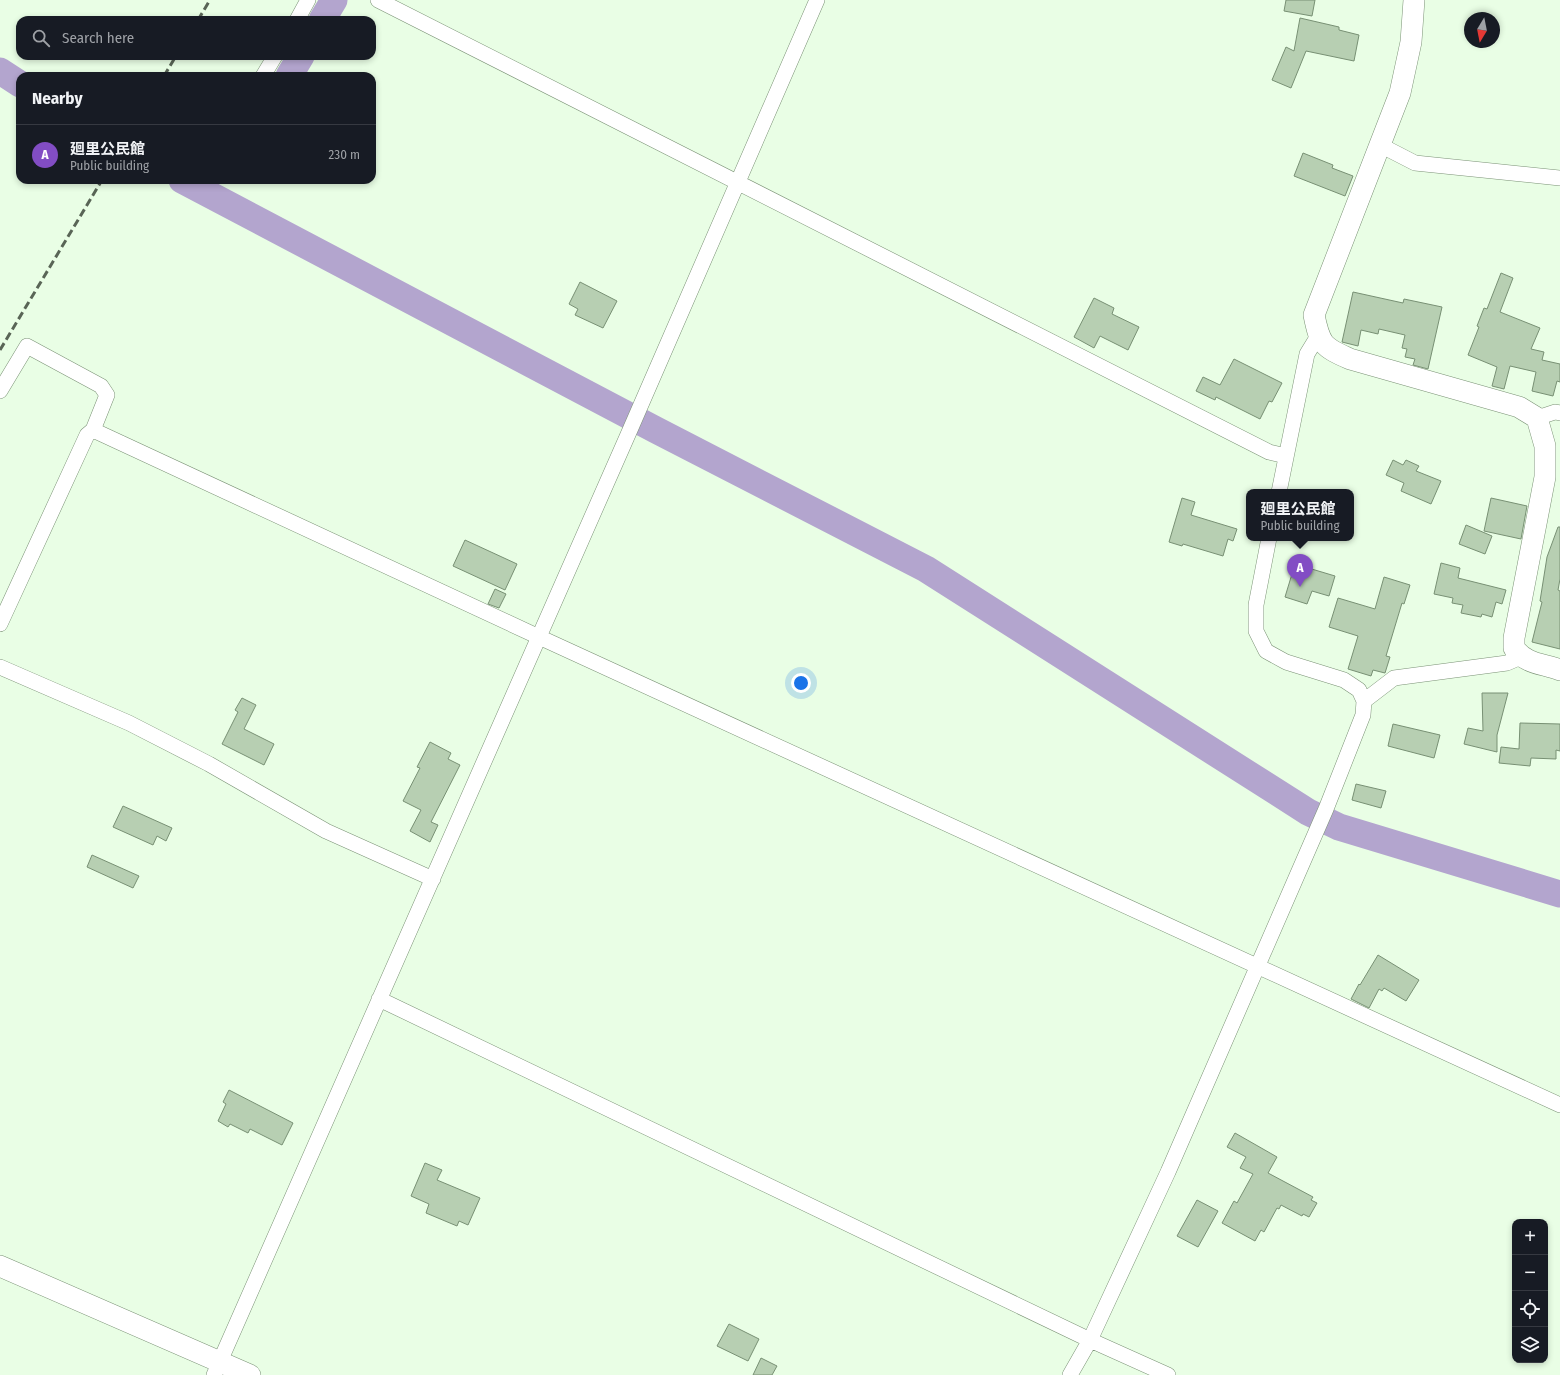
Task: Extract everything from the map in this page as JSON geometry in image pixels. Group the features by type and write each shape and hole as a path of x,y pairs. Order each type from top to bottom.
{"street":[{"path":"298,16 308,0"},
{"path":"378,0 1269,452 1286,456"},
{"path":"217,1368 630,430 816,0"},
{"path":"1414,0 1411,42 1400,93 1314,315 1318,336 1329,350 1350,359 1519,407 1537,418 1545,446 1545,477 1514,638 1514,648 1521,657 1535,663 1560,670"},
{"path":"265,72 273,60"},
{"path":"1380,145 1415,163 1560,178"},
{"path":"1280,489 1307,354 1318,336"},
{"path":"0,391 27,346 101,386 107,395 93,430 87,435 0,624"},
{"path":"1537,418 1556,412 1560,413"},
{"path":"93,430 539,637 1560,1105"},
{"path":"1070,1375 1090,1340 1168,1172 1317,831 1363,715 1364,701 1359,690 1344,680 1286,662 1266,650 1256,631 1256,605 1269,541"},
{"path":"1364,701 1394,678 1507,663 1521,657"},
{"path":"0,667 129,722 209,764 326,831 433,879"},
{"path":"379,999 1090,1340 1168,1375"},
{"path":"0,1266 217,1368 250,1375"}],"building":[{"path":"1286,0 1315,0 1312,16 1284,11"},
{"path":"1300,18 1339,27 1339,30 1359,35 1354,61 1306,51 1291,88 1272,80 1286,47 1294,51"},
{"path":"1303,153 1333,165 1332,168 1353,176 1345,196 1294,176"},
{"path":"1501,273 1513,278 1500,312 1540,328 1531,349 1544,352 1542,360 1560,364 1560,382 1557,381 1553,396 1532,391 1536,372 1510,366 1504,389 1492,386 1497,367 1468,355 1479,327 1477,326 1484,308 1487,309"},
{"path":"580,282 617,301 603,328 575,315 578,309 569,304"},
{"path":"1353,292 1403,303 1404,299 1442,307 1428,369 1413,365 1415,359 1405,357 1407,349 1402,348 1405,335 1379,329 1378,334 1361,330 1358,346 1342,342"},
{"path":"1094,298 1114,308 1112,314 1139,327 1128,350 1100,336 1094,348 1074,337"},
{"path":"1234,359 1282,383 1272,402 1269,401 1260,419 1216,397 1215,400 1196,391 1203,377 1220,385"},
{"path":"1393,460 1403,465 1406,460 1419,466 1416,471 1441,481 1431,504 1401,491 1404,483 1386,475"},
{"path":"1182,498 1195,502 1191,515 1237,529 1233,541 1228,539 1223,556 1183,544 1182,546 1169,542"},
{"path":"1491,498 1527,506 1521,539 1484,531"},
{"path":"1466,525 1492,536 1485,554 1459,544"},
{"path":"1558,527 1560,527 1560,579 1558,590 1560,591 1560,649 1532,642 1542,602 1540,601 1547,557"},
{"path":"465,540 517,564 505,590 453,566"},
{"path":"1441,563 1460,568 1458,578 1506,590 1502,604 1496,602 1492,617 1482,614 1481,617 1461,613 1463,605 1452,603 1453,598 1434,594"},
{"path":"1295,564 1335,576 1329,596 1312,591 1307,604 1285,597"},
{"path":"1384,577 1410,585 1404,604 1402,603 1386,656 1390,657 1385,673 1373,670 1371,676 1348,669 1358,636 1329,627 1338,598 1375,609"},
{"path":"495,589 506,594 499,608 488,604"},
{"path":"1482,693 1508,693 1497,735 1497,752 1464,744 1468,728 1483,731"},
{"path":"242,698 256,705 244,729 274,744 264,765 222,744 238,712 235,710"},
{"path":"1520,723 1560,724 1560,751 1556,750 1556,759 1531,758 1530,766 1499,763 1501,747 1519,749"},
{"path":"1393,724 1440,735 1434,758 1388,746"},
{"path":"430,742 451,753 448,759 460,765 431,822 438,825 430,842 410,831 421,810 403,801 420,768 417,767"},
{"path":"1356,784 1386,791 1381,808 1352,800"},
{"path":"123,806 172,828 166,841 157,836 153,845 113,827"},
{"path":"92,855 139,876 133,888 87,867"},
{"path":"1378,955 1419,980 1406,1001 1384,988 1382,991 1379,989 1369,1008 1351,999"},
{"path":"229,1090 293,1123 282,1145 250,1129 248,1133 230,1124 228,1127 218,1121 226,1104 223,1102"},
{"path":"1235,1133 1277,1157 1268,1173 1313,1197 1311,1200 1317,1203 1309,1217 1303,1214 1302,1216 1281,1205 1279,1209 1277,1208 1264,1232 1261,1230 1255,1241 1222,1223 1234,1201 1237,1203 1253,1174 1240,1168 1246,1157 1227,1147"},
{"path":"425,1163 442,1170 437,1180 480,1198 468,1225 459,1221 457,1226 426,1213 429,1204 411,1196"},
{"path":"1197,1200 1218,1211 1198,1247 1177,1236"},
{"path":"729,1324 759,1339 748,1361 717,1346"},
{"path":"761,1358 777,1366 772,1375 753,1375"}],"waterway":[{"path":"324,16 334,0"},
{"path":"291,72 299,60"},
{"path":"0,71 16,81"},
{"path":"190,184 656,430 926,569 1308,812 1339,827 1560,894"}],"railway":[{"path":"200,16 210,0"},
{"path":"166,72 174,60"},
{"path":"0,350 100,184"}],"place":[{"name":"廻里公民館","path":"1300,587"}]}
